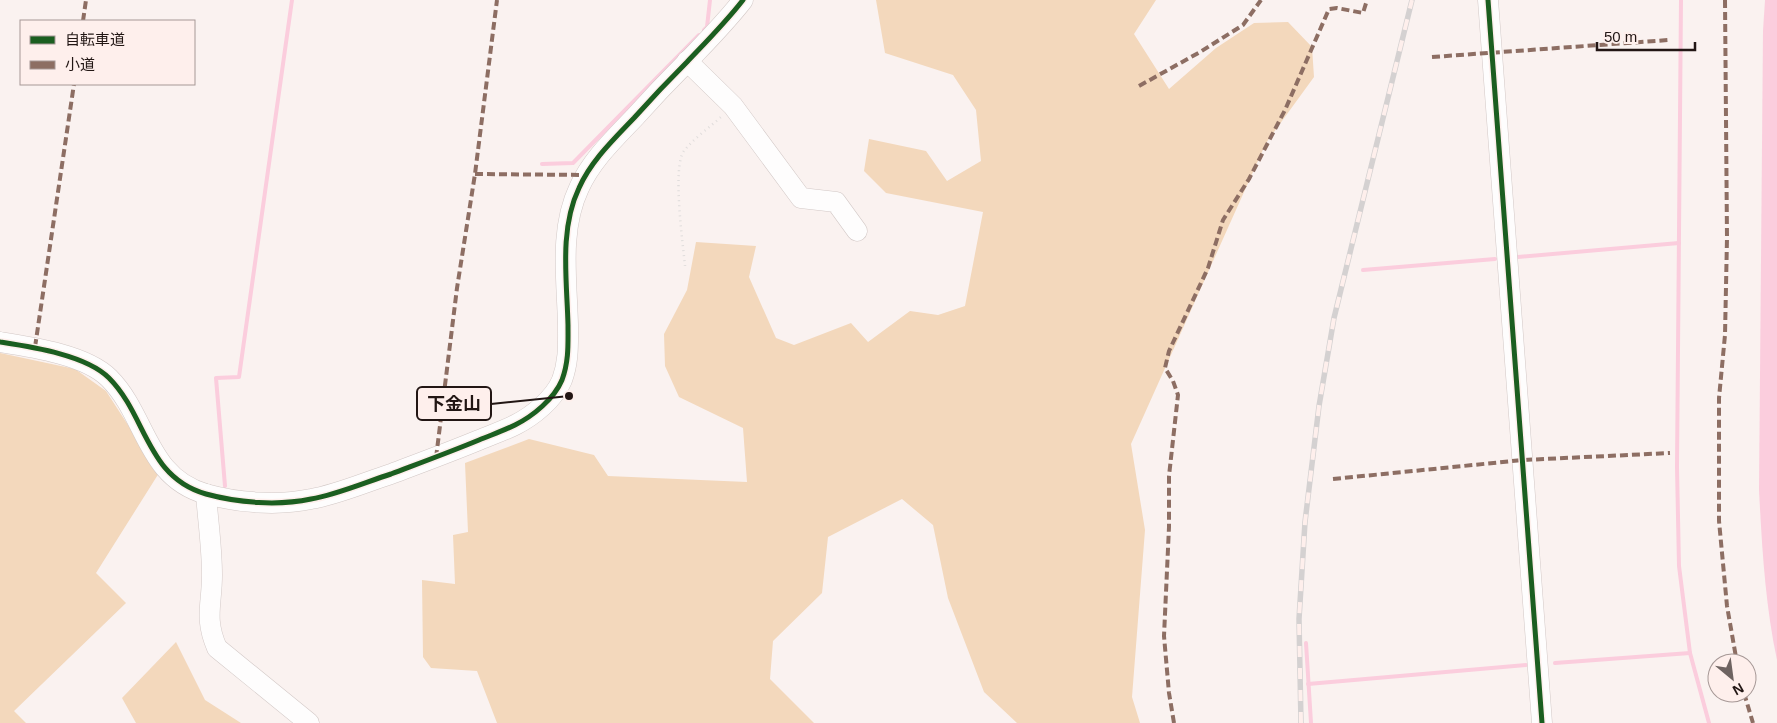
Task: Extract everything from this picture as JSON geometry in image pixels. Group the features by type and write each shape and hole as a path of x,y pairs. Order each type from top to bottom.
{"street":[{"path":"0,342 35,347 89,364 108,377 120,392 164,468 184,484 206,494 238,500 278,502 312,499 436,458 515,425 534,413 548,400 561,382 568,355 566,235 571,208 578,189 600,154 713,36 743,0"},
{"path":"1488,0 1542,723"},
{"path":"687,62 733,106 801,198 836,202 857,231"},
{"path":"206,494 212,575 209,618 210,633 217,648 309,723"}],"path":[{"path":"685,266 679,168 683,152 708,129"}],"shaded area":[{"path":"876,0 1156,0 1134,34 1169,89 1216,48 1254,23 1288,22 1312,47 1314,77 1266,143 1131,444 1145,530 1132,697 1140,723 1017,723 984,692 948,598 933,525 902,499 828,537 822,593 773,641 770,679 814,723 497,723 477,671 431,668 423,657 422,580 455,584 453,535 468,532 465,463 529,439 594,455 608,476 747,482 743,428 679,397 665,366 664,334 687,290 696,242 756,246 749,277 776,338 794,345 851,323 868,342 910,311 938,315 965,306 983,212 886,193 864,171 869,139 926,151 947,181 981,161 976,110 953,75 885,53"},
{"path":"1765,0 1777,0 1777,660 1767,597 1759,490 1763,31"},
{"path":"0,353 75,369 106,391 159,473 96,573 126,603 14,711 26,723 0,723"},
{"path":"176,642 205,700 241,723 136,723 122,698"}],"waterway":[{"path":"225,486 216,378 239,377 292,0"},
{"path":"704,30 707,27 710,0"},
{"path":"1681,0 1677,467 1679,566 1690,653 1709,723"},
{"path":"542,164 573,163 699,35"},
{"path":"1518,257 1679,243"},
{"path":"1363,270 1495,259"},
{"path":"1306,643 1311,723"},
{"path":"1555,663 1690,653"},
{"path":"1308,684 1526,665"}],"railway":[{"path":"1301,723 1299,619 1305,522 1319,406 1334,318 1412,0"}],"marked path":[{"path":"83,20 86,0"},
{"path":"436,458 457,288 475,174 497,0"},
{"path":"1139,86 1200,52 1243,25 1261,0"},
{"path":"1174,723 1169,693 1164,636 1169,527 1169,476 1178,395 1173,381 1165,368 1169,351 1208,268 1223,220 1249,179 1285,110 1329,9 1337,8 1363,13 1367,0"},
{"path":"1725,0 1727,238 1725,335 1719,398 1719,521 1727,606 1735,653"},
{"path":"1432,57 1669,40"},
{"path":"35,347 74,85"},
{"path":"475,174 586,175"},
{"path":"1333,479 1523,460 1670,453"},
{"path":"1747,703 1753,723"}],"cycle path":[{"path":"0,342 58,353 87,363 99,370 122,393 149,444 171,474 186,486 206,494 232,500 272,503 298,501 331,495 457,449 510,427 529,417 542,406 554,394 562,380 568,346 566,238 573,204 584,178 611,143 716,32 743,0"},
{"path":"1488,0 1542,723"}],"place":[{"name":"下金山","path":"569,396"}]}
